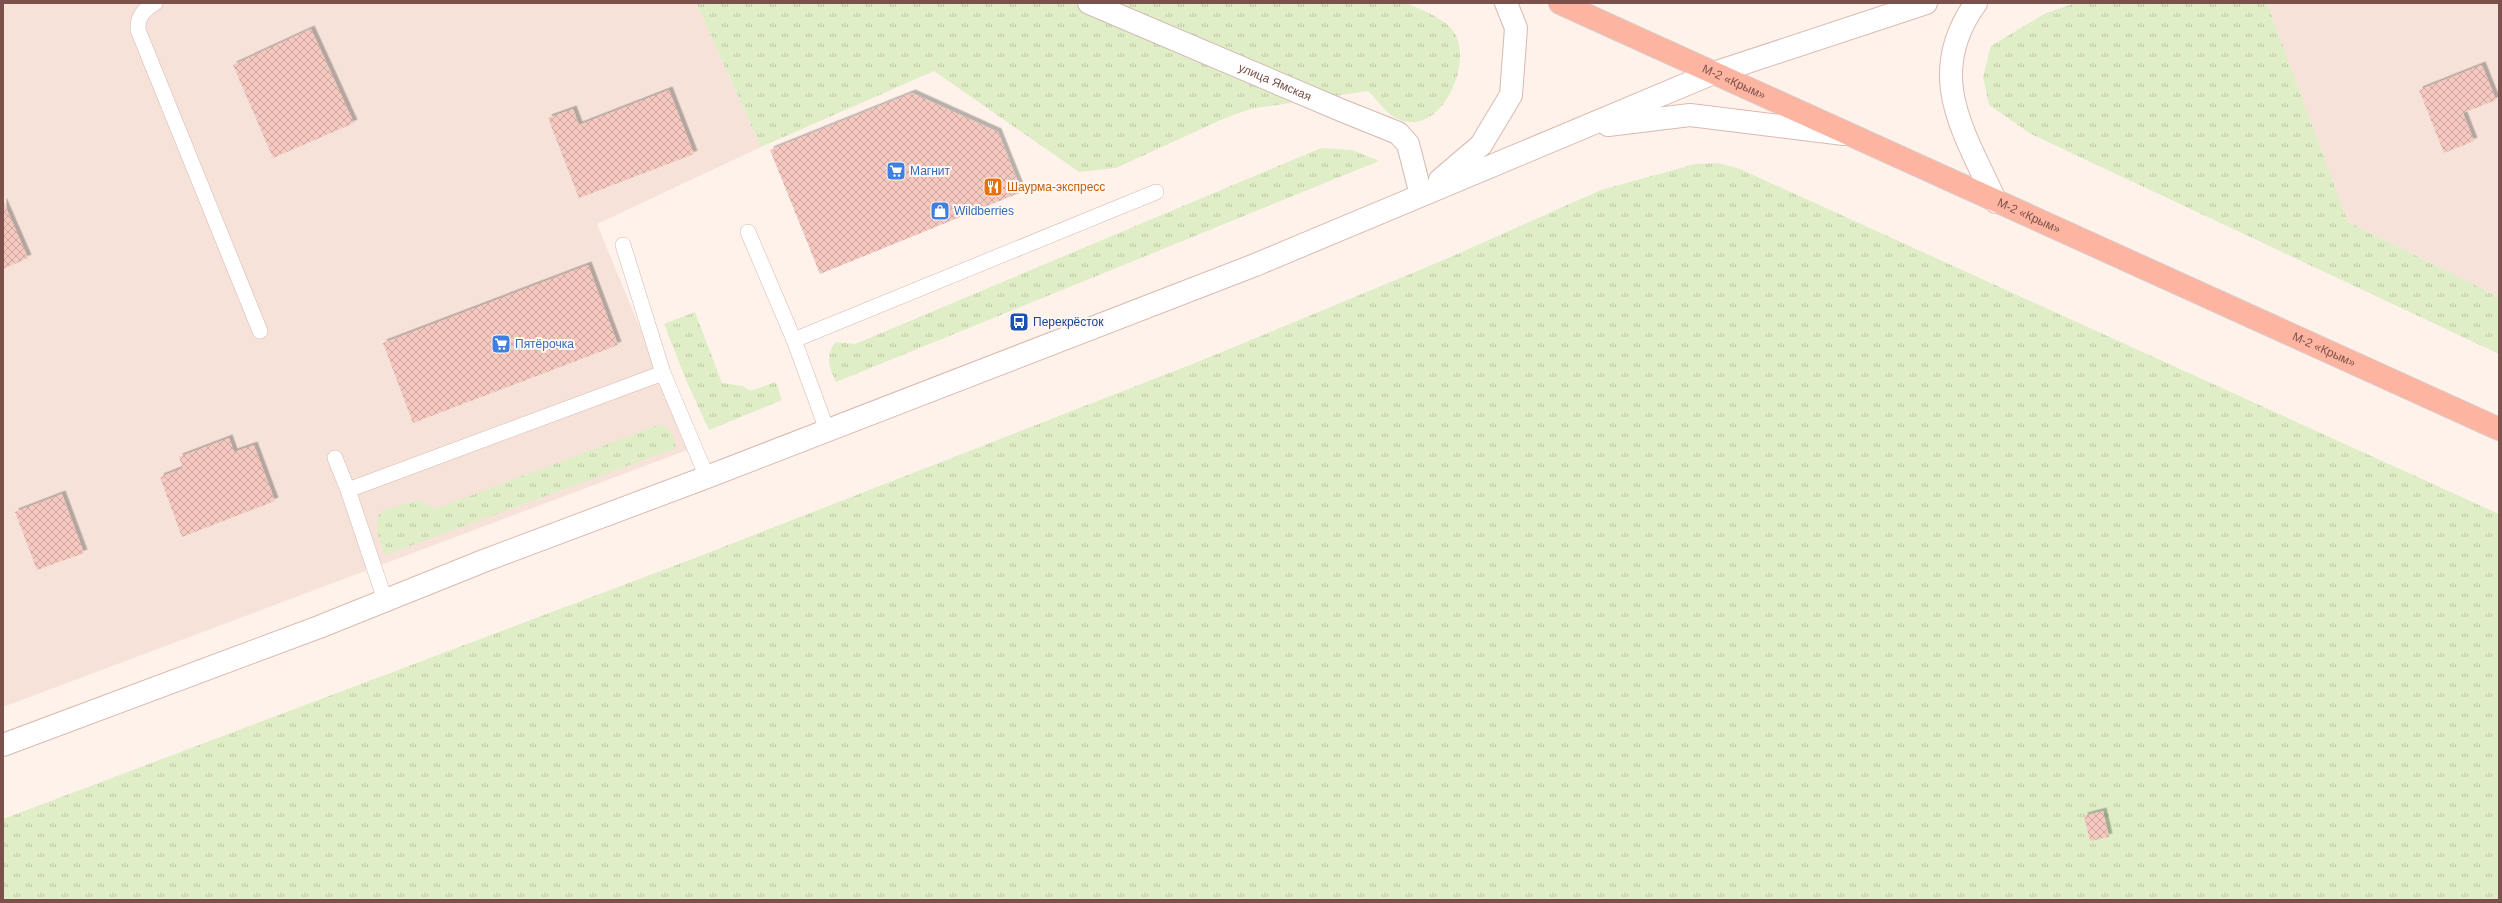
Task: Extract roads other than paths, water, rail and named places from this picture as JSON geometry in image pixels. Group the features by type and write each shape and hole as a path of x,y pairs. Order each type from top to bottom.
{"highway":[{"name":"М-2 «Крым»","path":"1560,3 1711,74 2499,429"}],"main road":[{"name":"улица Ямская","path":"1089,3 1343,112 1398,132 1408,144 1421,195"},
{"path":"1421,195 1481,145 1511,95 1516,28 1506,3"},
{"path":"3,745 319,627 486,560 707,477 1255,264 1711,74 1926,3"},
{"path":"1976,3 1964,21 1954,46 1950,68 1951,87 1964,132 1996,202"},
{"path":"1581,128 1690,115 1844,134"}],"lane":[{"path":"155,3 147,8 139,18 137,24 140,38 260,331"},
{"path":"794,340 1156,192"},
{"path":"748,232 794,340 828,430"},
{"path":"623,245 663,373 707,477"},
{"path":"348,490 663,373"},
{"path":"335,458 348,490 385,600"}],"place":[{"name":"Магнит","path":"896,171"},
{"name":"Шаурма-экспресс","path":"993,187"},
{"name":"Wildberries","path":"940,211"},
{"name":"Перекрёсток","path":"1019,322"},
{"name":"Пятёрочка","path":"501,344"}]}
